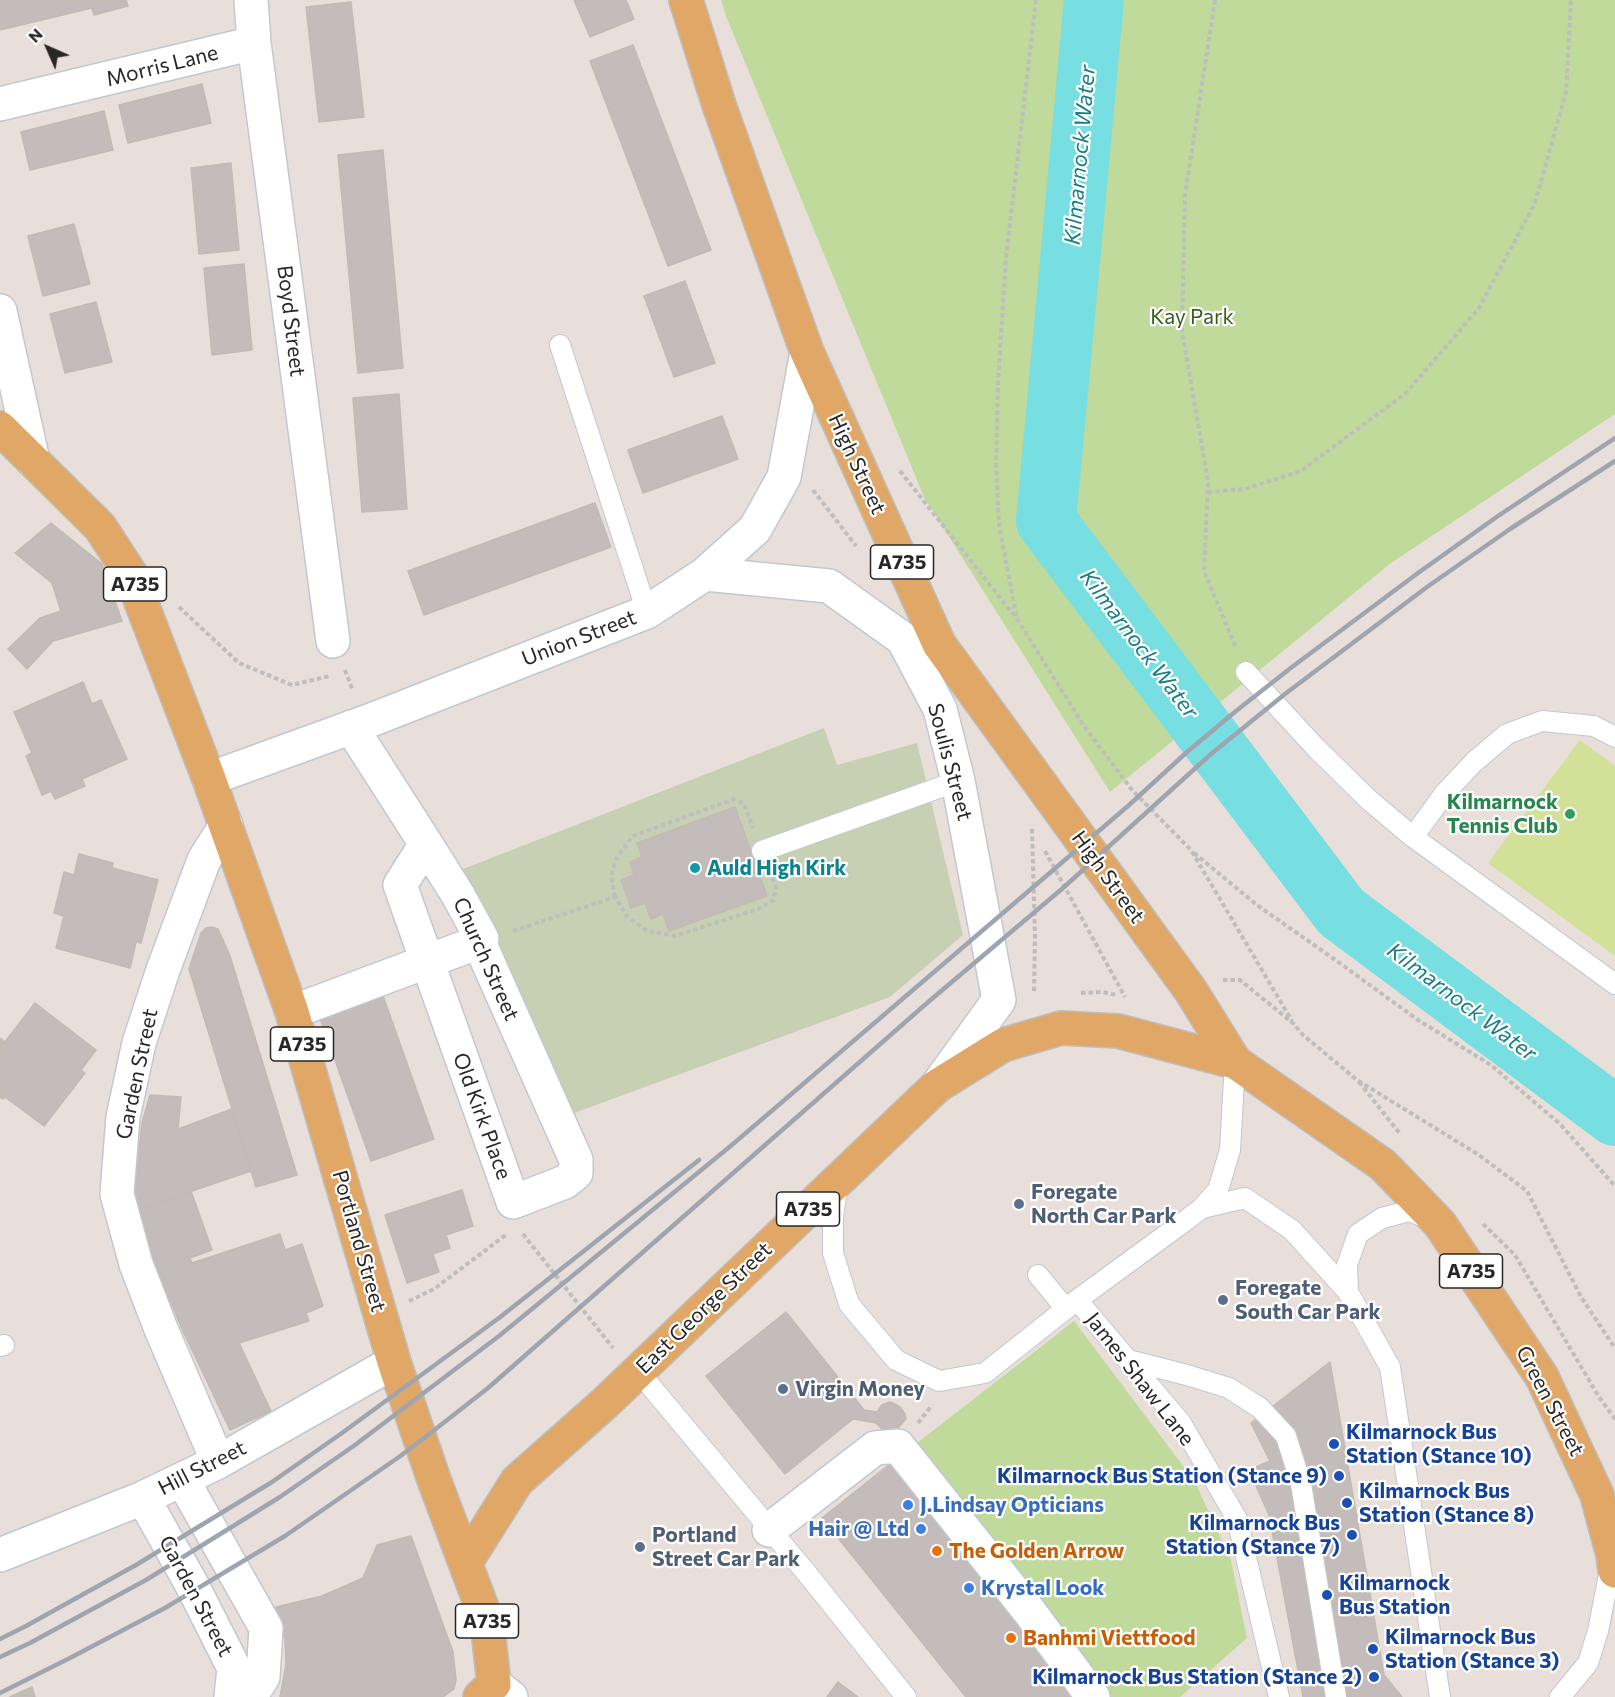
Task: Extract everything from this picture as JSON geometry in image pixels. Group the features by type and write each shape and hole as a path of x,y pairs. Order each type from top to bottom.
{"main road":[{"name":"High Street","path":"686,0 719,105 807,352 939,644 1191,991 1235,1062"},
{"name":"A735","path":"0,428 100,527 130,573 209,779"},
{"name":"Portland Street","path":"209,779 292,1012 394,1362 433,1477 487,1621 495,1693"},
{"name":"East George Street","path":"466,1562 517,1481 638,1371 937,1086 1003,1045 1061,1028 1118,1031 1235,1062"},
{"name":"Green Street","path":"1235,1062 1383,1165 1440,1224 1542,1377 1597,1495 1614,1563"}],"street":[{"name":"Boyd Street","path":"251,0 254,43 333,641"},
{"name":"Morris Lane","path":"0,104 254,43"},
{"path":"0,311 33,461"},
{"name":"Union Street","path":"209,779 359,725 646,612 705,574 755,529 784,477 807,352"},
{"name":"Soulis Street","path":"705,574 829,586 903,639 939,709 958,781 999,1000 937,1086"},
{"name":"Church Street","path":"359,725 482,939 479,942 576,1160 576,1173"},
{"name":"Garden Street","path":"218,1462 136,1264 117,1194 123,1117 139,1043 163,970 204,860 226,825"},
{"name":"Old Kirk Place","path":"426,844 400,885 513,1202 565,1182 576,1173"},
{"path":"292,1012 479,942"},
{"name":"Hill Street","path":"0,1555 143,1498 218,1462 394,1362"},
{"path":"769,1530 875,1448 898,1446 1029,1611 1093,1697"},
{"name":"Garden Street","path":"182,1479 266,1628 263,1677 250,1697"},
{"name":"Garden Street","path":"143,1498 192,1585 234,1668 231,1697"}],"lane":[{"path":"560,345 646,612"},
{"path":"1246,672 1316,748 1369,800 1413,837 1615,984"},
{"path":"1413,837 1445,793 1474,762 1507,735 1542,721 1594,726 1615,737"},
{"path":"762,851 958,781"},
{"path":"838,1180 833,1217 833,1253 849,1304 896,1360 939,1382 985,1374 1071,1304 1202,1208 1218,1190 1230,1150 1235,1062"},
{"path":"1202,1208 1245,1198 1292,1230 1348,1292 1390,1367 1440,1697"},
{"path":"1348,1292 1347,1265 1358,1234 1382,1218 1409,1210 1440,1224"},
{"name":"James Shaw Lane","path":"1038,1275 1128,1360 1181,1423 1237,1519 1279,1697"},
{"path":"1128,1360 1229,1388 1260,1408 1286,1436 1301,1484 1336,1697"},
{"path":"638,1371 906,1697"},
{"path":"1560,1697 1588,1664 1614,1563"}],"path":[{"path":"1017,619 999,525 996,464 998,382 1006,257 1036,0"},
{"path":"1215,0 1185,195 1182,331 1208,481 1204,571 1246,672"},
{"path":"1208,492 1245,489 1301,471 1406,393 1479,308 1535,203 1566,92 1571,0"},
{"path":"894,463 1017,619 1086,729 1132,790 1191,850 1257,906 1334,958 1418,1020 1491,1065 1560,1124 1615,1186"},
{"path":"171,601 239,663 292,685 346,672"},
{"path":"333,641 346,672 359,725"},
{"path":"734,799 744,804 777,888 773,901 758,909 675,936 647,931 627,916 615,897 611,876 617,857 633,836 734,799"},
{"path":"1032,828 1034,997"},
{"path":"1191,850 1302,1034 1357,1080 1479,1155 1527,1191 1581,1298 1615,1348"},
{"path":"479,942 615,897"},
{"path":"1191,991 1222,980 1240,980 1294,1024"},
{"path":"517,1226 614,1349"},
{"path":"380,1314 434,1289 510,1231"},
{"path":"898,1446 931,1408 939,1382"}],"green space":[{"name":"Kay Park","path":"721,0 1615,0 1615,414 1391,563 1110,792 924,497"},
{"path":"824,728 837,765 917,743 963,935 890,997 566,1116 458,871"},
{"name":"Kilmarnock Tennis Club","path":"1580,740 1615,766 1615,956 1488,863"},
{"path":"1074,1321 1195,1482 1231,1560 1247,1638 1180,1697 1105,1697 912,1447"}],"building":[{"path":"0,0 126,0 128,6 94,15 92,8 0,30"},
{"path":"574,0 626,0 634,19 590,37"},
{"path":"351,2 364,117 319,122 306,7"},
{"path":"633,45 711,250 668,266 590,61"},
{"path":"202,84 211,123 128,143 119,105"},
{"path":"104,111 113,150 30,170 21,132"},
{"path":"383,150 403,368 358,373 338,155"},
{"path":"231,163 239,250 199,254 191,168"},
{"path":"74,224 90,284 43,296 28,236"},
{"path":"244,264 252,350 212,355 204,268"},
{"path":"685,281 715,363 674,377 644,296"},
{"path":"96,302 112,362 65,373 50,314"},
{"path":"399,394 407,509 362,512 353,398"},
{"path":"722,416 738,459 643,493 628,450"},
{"path":"595,503 611,547 424,615 408,571"},
{"path":"51,523 102,564 122,621 53,641 27,669 8,649 40,618 61,611 52,583 15,553"},
{"path":"83,682 92,704 101,700 127,759 82,779 85,786 55,799 51,791 42,795 26,756 32,753 14,712"},
{"name":"Auld High Kirk","path":"735,807 767,896 669,931 663,914 651,919 645,903 631,908 621,880 634,875 630,862 642,857 637,843"},
{"path":"79,854 113,863 112,868 158,880 141,943 136,942 130,968 56,948 64,916 54,913 64,872 74,875"},
{"path":"206,928 218,929 230,956 297,1175 256,1187 189,969 201,933"},
{"path":"383,996 434,1139 371,1161 320,1018"},
{"path":"35,1003 96,1050 81,1070 85,1073 44,1126 5,1097 3,1099 0,1097 0,1038 5,1042"},
{"path":"150,1095 181,1097 178,1129 232,1109 251,1171 136,1210 135,1182 142,1123"},
{"path":"462,1190 473,1226 446,1235 450,1248 433,1254 439,1272 407,1283 385,1215"},
{"path":"191,1191 212,1250 190,1258 192,1263 280,1234 285,1250 302,1244 323,1306 306,1313 309,1321 239,1343 271,1411 230,1430 182,1329 136,1210"},
{"name":"Virgin Money","path":"786,1312 864,1410 877,1412 882,1405 890,1402 901,1408 906,1419 897,1429 888,1430 876,1423 853,1419 785,1474 706,1376"},
{"name":"Kilmarnock Bus Station","path":"1330,1362 1384,1675 1402,1697 1303,1697 1269,1515 1249,1470 1270,1461 1251,1423"},
{"path":"891,1463 1079,1697 966,1697 822,1518"},
{"path":"411,1536 453,1652 456,1679 454,1689 443,1697 280,1697 286,1665 285,1639 276,1607 322,1596 363,1578 377,1545"},
{"path":"838,1682 858,1697 827,1697"},
{"path":"32,1687 35,1697 10,1697"}],"waterway":[{"name":"Kilmarnock Water","path":"1094,0 1046,521 1341,912 1615,1116"}],"railway":[{"path":"0,1657 146,1580 280,1497 355,1445 499,1336 733,1144 1236,711 1418,573 1615,438"},
{"path":"0,1693 165,1608 285,1536 428,1435 488,1388 927,1003 1063,888 1211,754 1285,694 1427,587 1510,529 1615,461"},
{"path":"0,1639 136,1565 272,1482 499,1318 699,1160"}],"place":[{"name":"Kilmarnock Tennis Club","path":"1570,814"},
{"name":"Auld High Kirk","path":"695,868"},
{"name":"Foregate North Car Park","path":"1019,1204"},
{"name":"Foregate South Car Park","path":"1223,1300"},
{"name":"Virgin Money","path":"783,1389"},
{"name":"Kilmarnock Bus Station (Stance 10)","path":"1334,1444"},
{"name":"Kilmarnock Bus Station (Stance 9)","path":"1339,1476"},
{"name":"Kilmarnock Bus Station (Stance 8)","path":"1347,1503"},
{"name":"J.Lindsay Opticians","path":"908,1505"},
{"name":"Hair @ Ltd","path":"921,1529"},
{"name":"Kilmarnock Bus Station (Stance 7)","path":"1352,1535"},
{"name":"Portland Street Car Park","path":"640,1547"},
{"name":"The Golden Arrow","path":"937,1551"},
{"name":"Krystal Look","path":"969,1588"},
{"name":"Kilmarnock Bus Station","path":"1327,1595"},
{"name":"Banhmi Viettfood","path":"1011,1638"},
{"name":"Kilmarnock Bus Station (Stance 3)","path":"1373,1649"},
{"name":"Kilmarnock Bus Station (Stance 2)","path":"1374,1677"}]}
